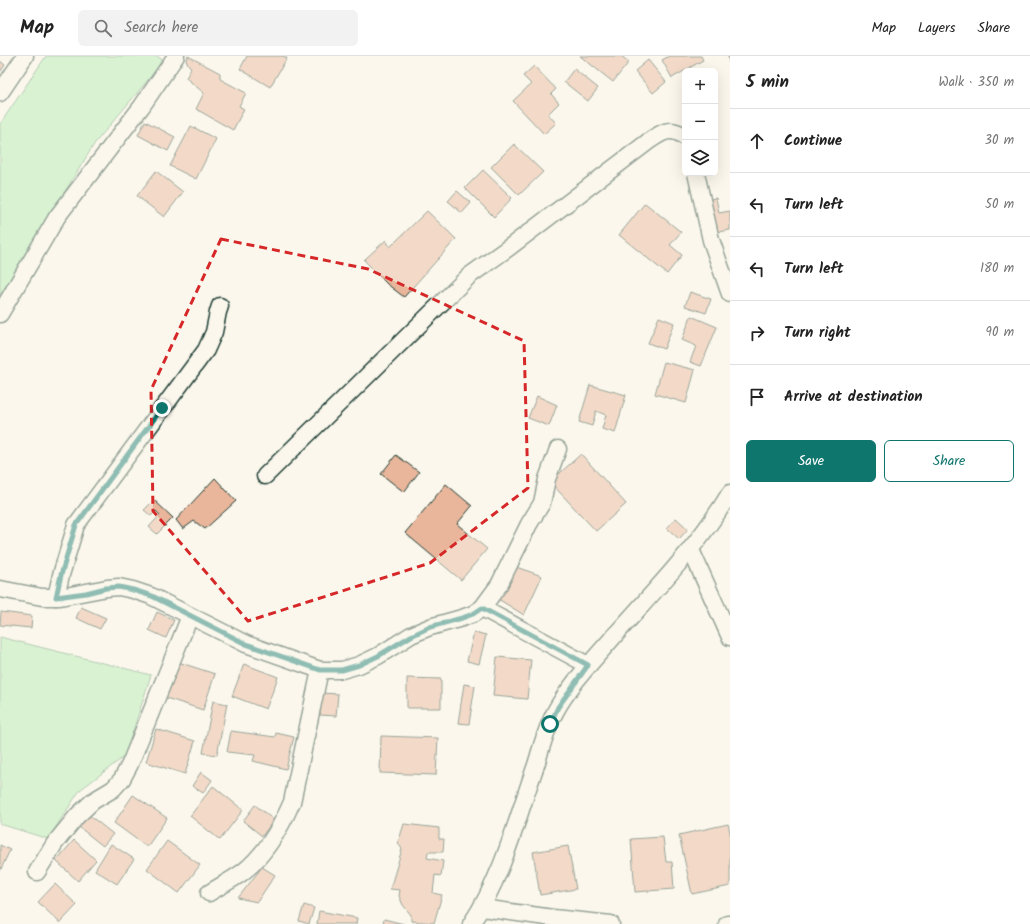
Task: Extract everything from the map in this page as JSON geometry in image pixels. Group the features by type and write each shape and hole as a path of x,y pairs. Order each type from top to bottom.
{"street":[{"path":"0,93 25,56"},
{"path":"0,314 57,217 142,106 176,56"},
{"path":"265,476 469,276 649,141 660,134 670,131 678,132 682,135"},
{"path":"697,176 711,240 730,294"},
{"path":"56,597 76,525 206,350 214,332 220,306"},
{"path":"0,589 42,597 56,597 86,593 106,588 119,587 133,590 152,596 246,644 320,670 342,670 359,665 378,656 411,636 430,627 473,614 482,608 499,585 529,524 542,503 547,479 558,449"},
{"path":"471,924 482,908 505,856 550,724 558,707 588,665 691,550 730,493"},
{"path":"691,550 730,637"},
{"path":"482,608 588,665"},
{"path":"37,872 55,843 77,816 93,801 113,789 122,779 130,764 190,616"},
{"path":"209,893 244,871 261,854 285,817 292,802 320,670"},
{"path":"482,908 553,918 612,924"}],"highlighted area":[{"path":"221,239 368,269 524,341 528,488 430,563 248,621 153,511 151,390"}],"green space":[{"path":"46,56 157,56 164,61 95,143 0,296 0,124"},
{"path":"0,637 151,675 125,756 80,790 48,839 0,824"}],"building":[{"path":"188,56 220,73 220,79 246,93 239,106 244,109 233,130 196,109 204,93 186,78 191,68 186,61"},
{"path":"247,56 283,56 287,58 270,87 240,69"},
{"path":"580,56 621,56 629,62 613,82"},
{"path":"669,56 701,56 703,60 689,68 682,68 682,72 672,78 662,60"},
{"path":"728,56 730,56 730,68"},
{"path":"648,60 666,82 653,93 635,71"},
{"path":"0,61 5,65 0,72"},
{"path":"534,66 556,89 551,94 559,103 548,114 556,123 544,134 513,101 531,84 523,76"},
{"path":"574,69 598,88 588,101 564,82"},
{"path":"145,121 175,137 168,151 138,135"},
{"path":"191,126 216,139 196,179 170,166"},
{"path":"514,144 543,172 519,195 491,167"},
{"path":"483,170 512,198 494,217 465,188"},
{"path":"156,171 183,192 164,217 137,196"},
{"path":"457,191 471,203 462,213 448,201"},
{"path":"716,198 719,213 730,211 730,230 711,233 705,200"},
{"path":"645,203 681,232 670,245 682,255 667,274 619,235"},
{"path":"427,211 456,239 404,297 387,284 364,260 386,240 390,247"},
{"path":"690,292 711,299 706,313 685,306"},
{"path":"691,316 717,327 701,366 690,362 696,346 682,340"},
{"path":"659,317 674,323 664,349 648,343"},
{"path":"664,362 695,370 686,403 655,394"},
{"path":"590,385 626,395 615,433 602,429 606,415 596,411 592,426 579,422"},
{"path":"537,396 557,405 549,426 528,418"},
{"path":"581,454 626,504 596,531 550,482"},
{"path":"396,455 419,472 404,492 381,474"},
{"path":"215,478 236,501 205,529 194,521 183,529 176,520"},
{"path":"446,484 472,506 457,524 487,549 461,580 405,533"},
{"path":"154,500 173,518 157,534 149,527 160,515 156,511 151,516 144,510"},
{"path":"676,518 688,529 679,539 667,528"},
{"path":"516,567 542,576 524,615 498,599"},
{"path":"81,607 106,618 100,629 76,618"},
{"path":"1,612 32,616 31,628 0,625"},
{"path":"157,612 174,620 166,638 149,630"},
{"path":"474,632 486,635 479,664 467,661"},
{"path":"497,657 531,660 527,699 493,696"},
{"path":"178,662 215,674 203,710 166,698"},
{"path":"244,664 278,677 266,709 232,696"},
{"path":"407,678 441,679 441,708 407,708"},
{"path":"464,684 475,686 469,724 458,723"},
{"path":"321,693 338,694 336,716 320,715"},
{"path":"213,701 227,704 217,755 203,753"},
{"path":"156,729 195,741 185,774 146,762"},
{"path":"231,731 275,737 276,733 294,737 286,769 253,761 255,755 227,752"},
{"path":"381,736 438,738 436,775 380,773"},
{"path":"201,772 212,780 203,793 192,786"},
{"path":"213,786 243,810 220,840 190,816"},
{"path":"133,795 167,818 147,847 114,823"},
{"path":"255,805 274,820 262,836 243,821"},
{"path":"89,815 113,834 103,846 79,827"},
{"path":"404,824 439,828 439,839 444,839 443,852 428,852 427,858 443,861 441,876 435,875 433,893 442,895 434,923 411,921 411,915 403,905 399,896 400,890 390,889 402,849 398,843"},
{"path":"728,824 730,832 730,886 692,894 679,835"},
{"path":"663,837 666,862 672,862 674,889 635,892 631,839"},
{"path":"74,840 96,860 78,881 56,861"},
{"path":"167,841 200,865 179,893 147,869"},
{"path":"111,844 134,859 117,884 95,870"},
{"path":"0,845 10,850 0,871"},
{"path":"568,846 576,889 540,895 533,852"},
{"path":"262,867 275,875 257,902 238,898"},
{"path":"55,884 77,905 60,923 38,902"},
{"path":"304,905 314,908 309,924 299,921"},
{"path":"319,911 357,918 356,924 317,924"},
{"path":"384,919 404,924 383,924"}],"route":[{"path":"162,408 76,525 56,597 86,593 106,588 119,587 133,590 152,596 246,644 320,670 342,670 359,665 430,627 473,614 482,608 588,665 558,707 550,724"}]}
